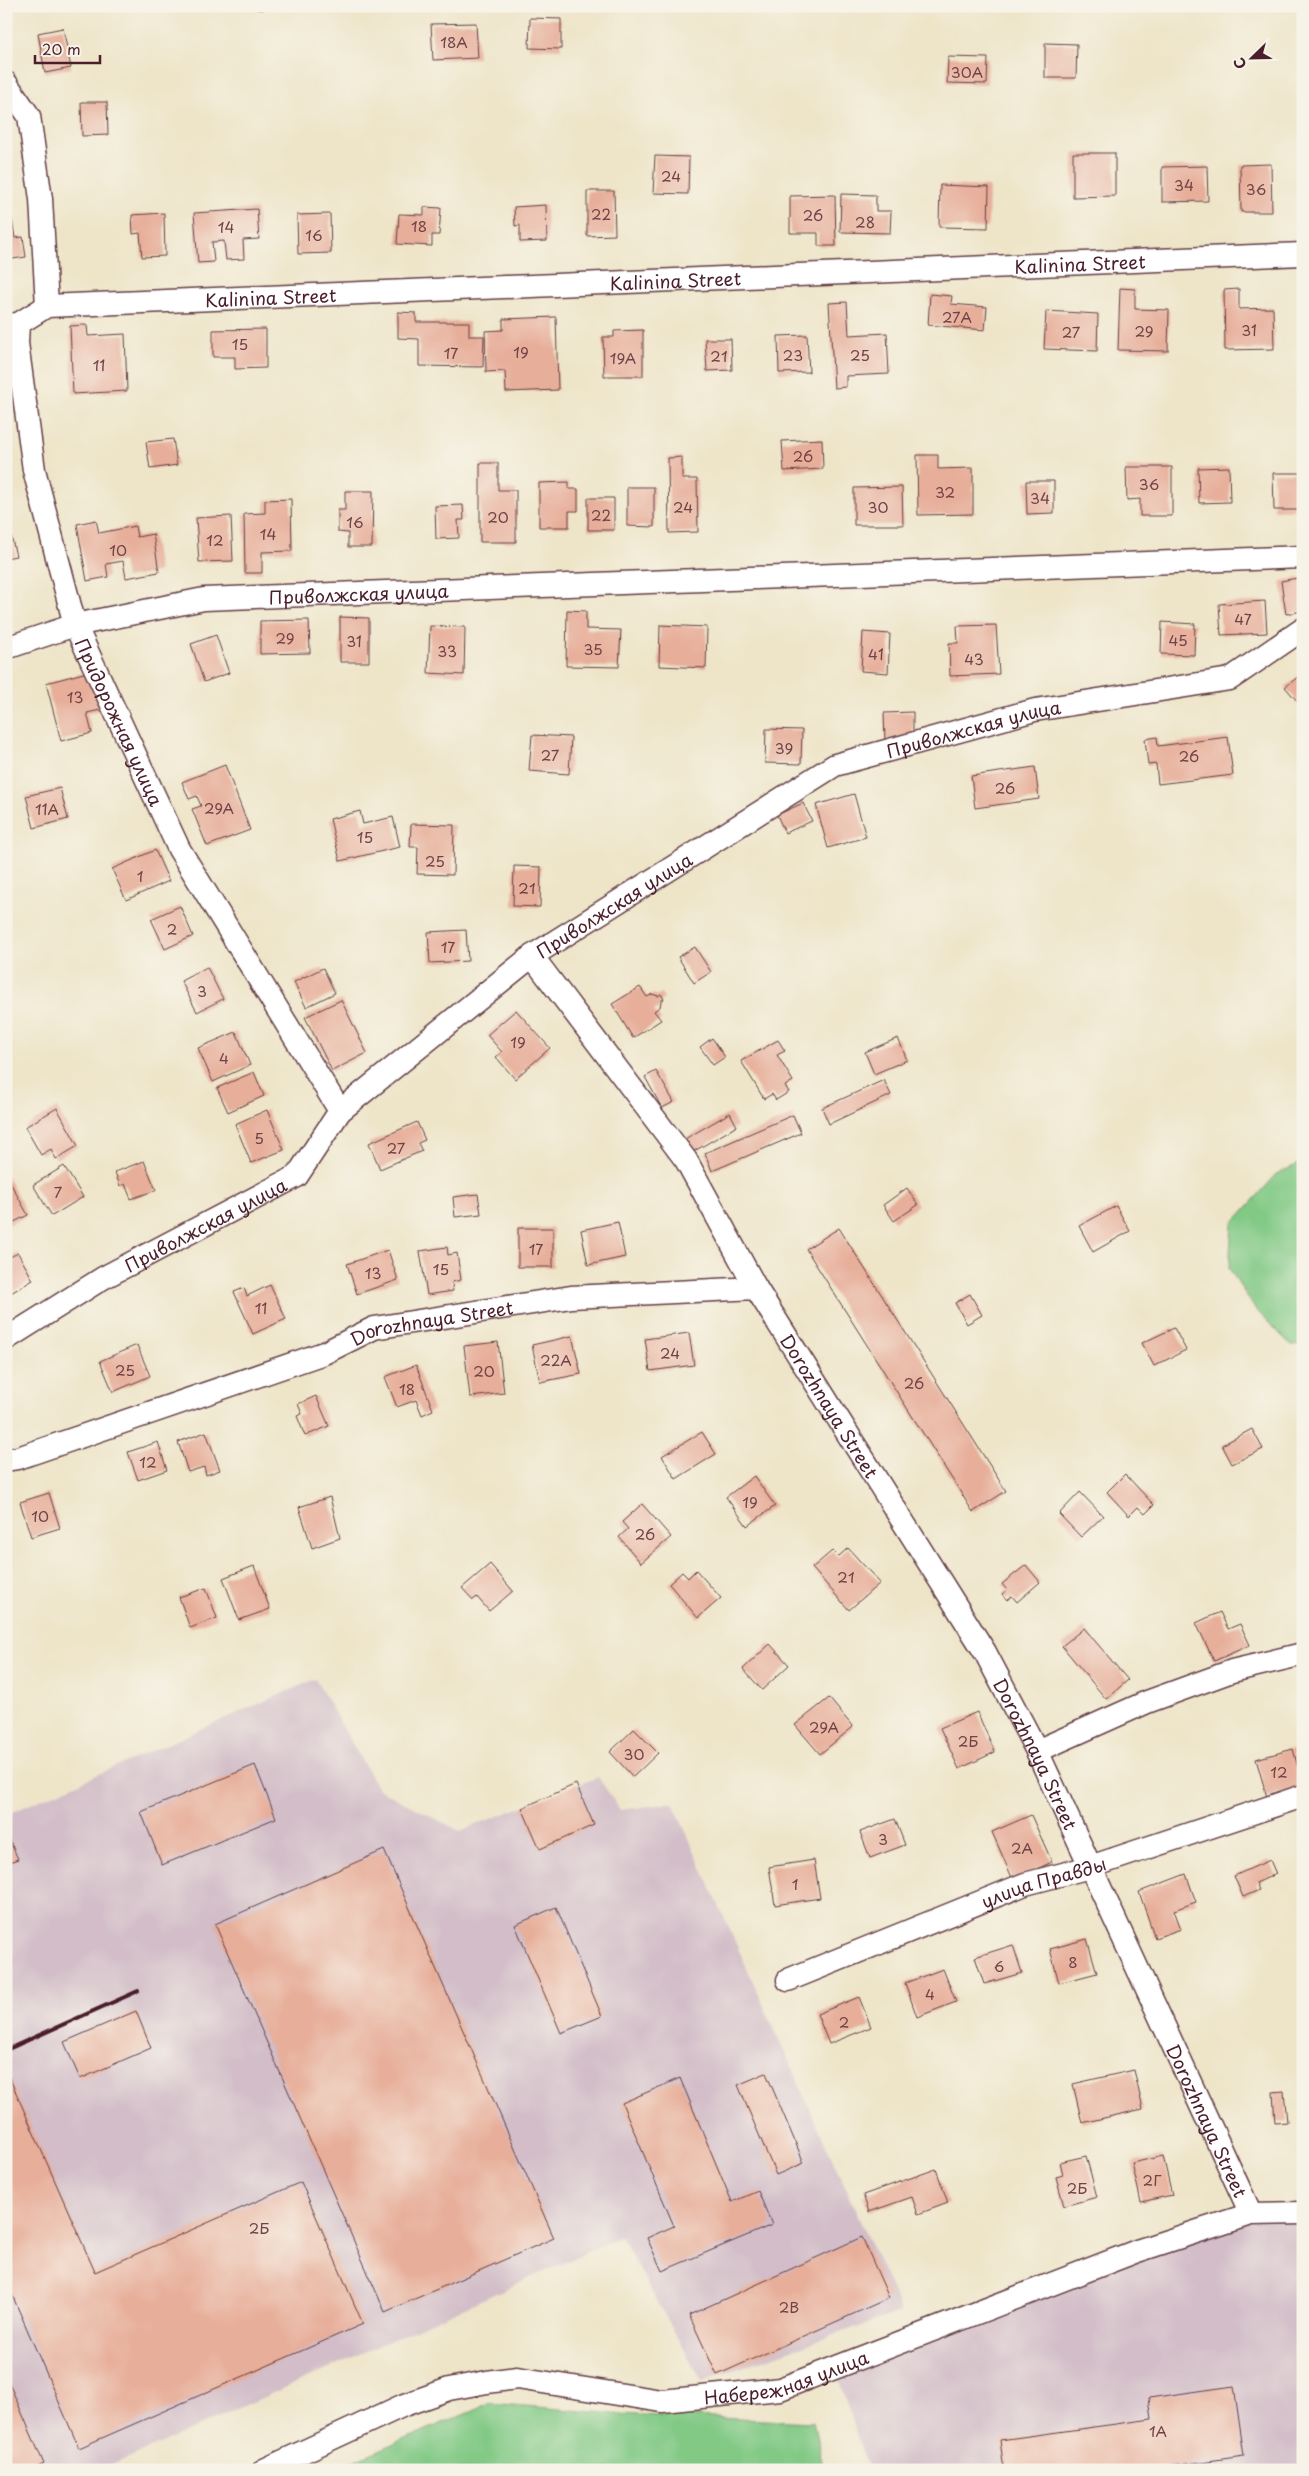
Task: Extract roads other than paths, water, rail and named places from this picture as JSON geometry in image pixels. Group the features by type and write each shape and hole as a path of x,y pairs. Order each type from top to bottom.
{"street":[{"path":"6,82 29,116 42,199 48,306"},
{"name":"Kalinina Street","path":"48,306 1303,254"},
{"name":"Придорожная улица","path":"48,306 12,324 17,343 34,470 75,625 179,849 340,1111"},
{"name":"Приволжская улица","path":"6,648 75,625 204,599 1303,557"},
{"name":"Приволжская улица","path":"6,1339 103,1278 298,1176 340,1111 532,956 835,766 1035,710 1230,679 1303,629"},
{"path":"532,956 686,1160 756,1288"},
{"name":"Dorozhnaya Street","path":"6,1460 18,1458 324,1354 374,1328 571,1297 756,1288 985,1652 1038,1751 1251,2214"},
{"path":"1038,1751 1155,1699 1232,1672 1303,1654"},
{"name":"улица Правды","path":"788,1980 1025,1884 1090,1867 1303,1796"},
{"name":"Набережная улица","path":"264,2470 404,2405 449,2389 487,2382 517,2378 662,2401 780,2389 1137,2251 1251,2214 1303,2214"}],"railway":[{"path":"6,2050 138,1991"}]}
